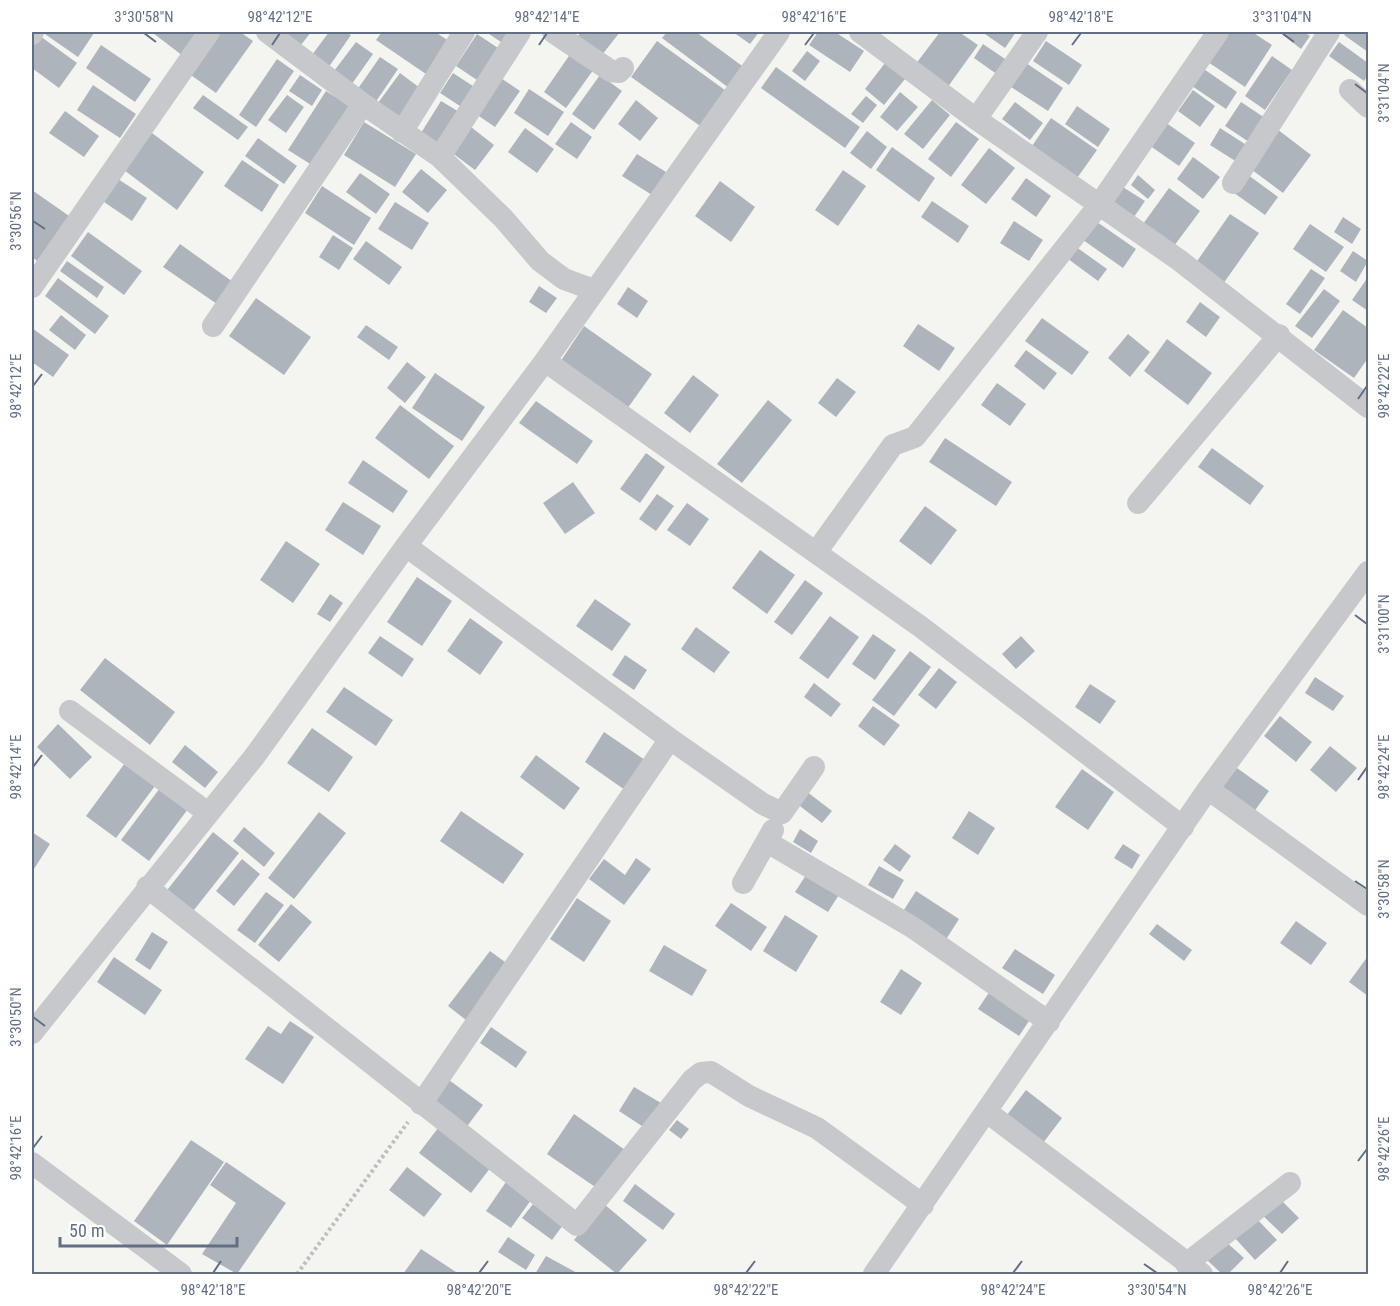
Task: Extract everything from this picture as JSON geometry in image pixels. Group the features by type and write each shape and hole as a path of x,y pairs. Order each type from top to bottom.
{"street":[{"path":"32,287 209,32"},
{"path":"267,32 363,104 440,157 503,218 540,261 564,279 594,290"},
{"path":"402,132 464,32"},
{"path":"440,157 520,32"},
{"path":"553,32 611,71 619,72 623,68"},
{"path":"32,1033 254,756 406,546 545,361 779,32"},
{"path":"860,32 976,119 1179,260 1279,335 1368,407"},
{"path":"976,119 1037,32"},
{"path":"817,551 893,445 915,437 1099,205 1218,32"},
{"path":"1233,183 1329,32"},
{"path":"1350,90 1368,106"},
{"path":"213,326 363,104"},
{"path":"1138,503 1279,335"},
{"path":"545,361 817,551 1183,827"},
{"path":"406,546 670,739 763,804 782,813"},
{"path":"874,1275 1208,789 1368,572"},
{"path":"70,711 208,813"},
{"path":"421,1104 670,739"},
{"path":"743,883 782,813 814,767"},
{"path":"1208,789 1368,905"},
{"path":"767,842 912,927 1049,1022"},
{"path":"147,887 577,1225 692,1080 701,1073 711,1072 749,1096 817,1128 923,1205"},
{"path":"987,1112 1194,1269 1290,1183"},
{"path":"32,1163 181,1275"}],"path":[{"path":"297,1275 421,1104"}],"building":[{"path":"42,32 92,32 94,33 78,57"},
{"path":"154,32 201,32 183,56"},
{"path":"218,32 240,32 253,41 216,93 188,73"},
{"path":"283,32 311,32 301,45"},
{"path":"329,32 345,32 351,35 326,71 309,59"},
{"path":"382,32 435,32 449,41 426,74 376,40"},
{"path":"486,32 509,32 501,42"},
{"path":"581,32 620,32 598,60 574,41"},
{"path":"667,32 696,32 749,71 733,91 662,38"},
{"path":"733,32 759,32 750,44"},
{"path":"818,32 835,32 864,51 850,72 809,45"},
{"path":"940,32 959,32 978,45 947,88 915,65"},
{"path":"982,32 1016,32 1005,48"},
{"path":"1219,32 1252,32 1272,45 1245,87 1202,58"},
{"path":"1286,32 1304,32 1310,36 1301,49 1283,35"},
{"path":"1347,32 1368,32 1368,52 1344,35"},
{"path":"477,34 501,50 480,82 456,66"},
{"path":"40,36 77,63 59,88 32,68 32,48"},
{"path":"657,41 729,93 703,128 631,77"},
{"path":"1046,41 1082,65 1069,85 1033,61"},
{"path":"356,42 373,54 349,88 331,75"},
{"path":"1339,42 1368,63 1368,75 1364,81 1329,56"},
{"path":"983,44 1008,61 998,75 974,58"},
{"path":"101,45 151,79 135,102 86,68"},
{"path":"807,51 820,61 805,81 792,71"},
{"path":"571,53 594,69 566,108 544,92"},
{"path":"1272,56 1292,70 1265,110 1245,96"},
{"path":"380,57 398,69 375,103 357,90"},
{"path":"277,59 294,71 256,127 239,115"},
{"path":"885,63 905,79 884,105 865,89"},
{"path":"1026,63 1063,88 1048,111 1011,87"},
{"path":"1198,65 1237,92 1226,109 1186,82"},
{"path":"776,67 860,127 845,148 761,88"},
{"path":"400,73 420,88 395,122 375,107"},
{"path":"453,73 476,88 463,108 440,93"},
{"path":"300,75 322,90 312,106 289,91"},
{"path":"600,75 622,91 594,130 572,114"},
{"path":"498,76 520,91 495,127 473,112"},
{"path":"93,85 136,114 120,138 77,110"},
{"path":"529,89 564,112 548,136 514,113"},
{"path":"1193,90 1215,106 1200,127 1178,111"},
{"path":"326,91 353,108 315,167 288,150"},
{"path":"900,92 918,107 897,131 880,117"},
{"path":"203,95 248,127 238,140 193,108"},
{"path":"287,95 304,107 286,133 268,120"},
{"path":"866,96 877,105 863,123 851,114"},
{"path":"636,100 658,118 640,141 618,124"},
{"path":"932,100 950,115 923,149 904,134"},
{"path":"441,101 461,113 441,145 421,133"},
{"path":"1015,102 1043,123 1030,140 1002,119"},
{"path":"1241,102 1265,118 1249,142 1225,126"},
{"path":"1077,106 1110,129 1098,147 1065,124"},
{"path":"65,111 99,136 84,157 49,133"},
{"path":"1051,118 1097,150 1075,181 1030,149"},
{"path":"1162,120 1195,143 1179,166 1146,143"},
{"path":"364,122 416,154 395,187 344,155"},
{"path":"571,122 592,137 577,159 555,144"},
{"path":"956,122 979,139 951,177 928,159"},
{"path":"471,127 494,145 475,170 451,152"},
{"path":"525,128 554,149 537,173 508,152"},
{"path":"1220,128 1248,146 1237,162 1210,145"},
{"path":"1277,129 1311,155 1283,193 1248,167"},
{"path":"867,131 887,147 871,169 850,153"},
{"path":"152,133 204,172 177,210 124,170"},
{"path":"258,138 297,166 284,184 245,156"},
{"path":"892,147 935,178 919,202 876,170"},
{"path":"989,148 1015,168 986,204 961,185"},
{"path":"637,154 666,172 652,195 622,176"},
{"path":"1193,157 1220,177 1203,199 1177,179"},
{"path":"242,160 279,185 262,212 224,186"},
{"path":"421,169 447,190 428,213 402,192"},
{"path":"843,170 866,186 838,226 815,210"},
{"path":"1244,172 1278,197 1265,215 1230,190"},
{"path":"360,173 390,194 376,214 346,192"},
{"path":"1138,175 1155,190 1148,199 1131,185"},
{"path":"1026,178 1051,196 1036,217 1011,199"},
{"path":"118,179 147,198 132,221 104,202"},
{"path":"720,181 755,207 731,242 695,216"},
{"path":"1118,184 1145,201 1134,217 1108,199"},
{"path":"322,186 371,218 354,245 305,213"},
{"path":"1169,188 1200,211 1174,246 1143,224"},
{"path":"32,190 72,218 41,264 32,257"},
{"path":"932,201 969,226 958,243 921,217"},
{"path":"395,202 429,223 412,250 378,229"},
{"path":"1230,214 1259,233 1223,284 1195,264"},
{"path":"1343,217 1361,229 1352,244 1334,232"},
{"path":"1014,221 1043,240 1029,261 1000,243"},
{"path":"1097,222 1136,249 1123,268 1083,240"},
{"path":"1310,224 1344,247 1326,272 1293,249"},
{"path":"88,232 142,271 124,295 71,256"},
{"path":"333,235 353,248 339,270 319,257"},
{"path":"366,241 402,267 389,285 353,259"},
{"path":"180,244 233,282 217,304 163,267"},
{"path":"1072,244 1107,269 1098,281 1064,256"},
{"path":"1353,251 1368,261 1356,282 1340,271"},
{"path":"67,261 104,287 97,298 60,271"},
{"path":"1311,269 1325,278 1300,314 1286,304"},
{"path":"1368,277 1368,311 1352,300"},
{"path":"58,278 109,316 95,334 45,296"},
{"path":"539,286 557,298 546,313 529,302"},
{"path":"628,287 648,301 637,318 617,304"},
{"path":"1324,289 1340,301 1312,338 1295,326"},
{"path":"256,298 311,337 284,375 229,336"},
{"path":"1200,302 1220,317 1206,337 1186,322"},
{"path":"1343,310 1368,328 1368,358 1354,378 1314,350"},
{"path":"61,315 86,335 75,350 49,330"},
{"path":"1042,318 1089,352 1072,375 1025,341"},
{"path":"918,324 955,348 939,371 903,346"},
{"path":"366,325 398,347 389,360 357,337"},
{"path":"584,326 652,374 627,409 560,362"},
{"path":"32,328 69,355 53,377 32,362"},
{"path":"1128,334 1150,352 1130,377 1108,358"},
{"path":"1167,339 1212,373 1188,405 1144,371"},
{"path":"1026,350 1057,373 1044,390 1014,366"},
{"path":"407,362 426,377 405,403 387,388"},
{"path":"435,373 485,407 462,441 412,408"},
{"path":"693,375 719,395 690,433 664,413"},
{"path":"837,378 856,392 836,417 818,403"},
{"path":"997,383 1026,404 1010,426 981,405"},
{"path":"768,400 792,420 742,483 717,464"},
{"path":"536,401 593,441 577,464 519,423"},
{"path":"400,405 454,446 429,479 375,438"},
{"path":"945,438 1012,482 996,506 929,462"},
{"path":"1212,448 1264,486 1250,505 1198,467"},
{"path":"646,453 665,467 640,503 620,489"},
{"path":"363,460 408,491 393,513 348,483"},
{"path":"573,482 595,513 565,534 543,503"},
{"path":"657,494 674,506 656,531 639,519"},
{"path":"343,502 381,526 363,555 325,530"},
{"path":"687,503 709,519 690,546 667,530"},
{"path":"925,506 957,530 931,565 899,541"},
{"path":"286,541 320,564 293,603 260,580"},
{"path":"760,550 795,575 767,614 732,588"},
{"path":"417,577 452,601 422,646 387,622"},
{"path":"805,580 823,593 792,635 774,622"},
{"path":"330,594 343,603 330,622 317,614"},
{"path":"595,599 631,624 612,651 576,626"},
{"path":"830,616 859,637 828,679 799,658"},
{"path":"470,618 503,642 480,675 447,651"},
{"path":"696,627 730,652 714,673 681,649"},
{"path":"873,634 896,650 875,680 852,664"},
{"path":"380,636 414,659 402,677 368,653"},
{"path":"1021,636 1035,651 1016,669 1002,654"},
{"path":"910,651 931,667 894,716 872,700"},
{"path":"625,655 647,670 634,690 612,675"},
{"path":"105,658 175,712 150,745 80,690"},
{"path":"939,668 957,682 936,709 918,695"},
{"path":"1315,677 1344,696 1333,711 1305,693"},
{"path":"814,683 841,704 831,717 804,697"},
{"path":"1090,684 1116,701 1100,724 1075,707"},
{"path":"344,687 393,720 376,746 326,712"},
{"path":"873,706 900,725 884,746 858,726"},
{"path":"1280,716 1312,742 1296,762 1264,736"},
{"path":"58,724 92,757 70,779 37,747"},
{"path":"312,728 353,757 329,792 287,763"},
{"path":"604,732 645,760 625,790 585,762"},
{"path":"185,745 218,772 205,788 172,762"},
{"path":"1330,746 1357,768 1336,792 1310,770"},
{"path":"536,755 580,788 564,810 520,777"},
{"path":"125,763 155,786 116,838 86,816"},
{"path":"1237,768 1269,791 1253,813 1221,789"},
{"path":"1082,769 1114,792 1088,830 1055,807"},
{"path":"160,788 188,809 149,861 121,840"},
{"path":"806,791 832,811 822,823 796,803"},
{"path":"461,811 524,854 503,884 440,841"},
{"path":"969,811 995,828 978,855 952,838"},
{"path":"319,812 346,833 294,899 268,878"},
{"path":"244,827 275,853 264,867 233,841"},
{"path":"800,829 818,841 811,853 793,842"},
{"path":"32,832 50,844 32,872"},
{"path":"213,832 239,853 190,915 164,894"},
{"path":"895,844 911,856 900,872 883,860"},
{"path":"1123,844 1140,855 1132,869 1114,858"},
{"path":"636,858 651,869 624,905 589,879 604,859 625,875"},
{"path":"242,859 260,874 234,906 216,891"},
{"path":"879,866 904,880 893,899 868,885"},
{"path":"808,872 840,893 828,912 795,892"},
{"path":"916,891 959,919 945,941 902,913"},
{"path":"266,892 284,905 255,943 237,930"},
{"path":"577,898 611,921 584,962 550,939"},
{"path":"731,903 767,927 751,951 715,926"},
{"path":"291,904 312,922 279,962 258,945"},
{"path":"785,915 818,936 796,972 763,951"},
{"path":"1296,921 1327,943 1311,965 1280,943"},
{"path":"1157,924 1192,950 1184,961 1149,934"},
{"path":"152,932 168,942 150,970 135,960"},
{"path":"664,945 707,970 692,996 649,971"},
{"path":"1015,949 1055,975 1043,994 1002,968"},
{"path":"490,951 509,965 466,1020 448,1006"},
{"path":"1368,956 1368,996 1349,982"},
{"path":"114,957 162,990 145,1015 97,982"},
{"path":"901,969 922,983 901,1015 880,1002"},
{"path":"990,991 1031,1018 1019,1036 978,1009"},
{"path":"290,1021 314,1037 283,1084 245,1059 268,1026 281,1034"},
{"path":"491,1027 527,1052 516,1068 480,1043"},
{"path":"449,1080 483,1105 465,1129 431,1103"},
{"path":"634,1087 661,1103 645,1128 619,1111"},
{"path":"1026,1090 1062,1118 1043,1143 1007,1115"},
{"path":"574,1114 628,1152 601,1191 547,1154"},
{"path":"677,1120 689,1129 681,1139 669,1130"},
{"path":"438,1128 491,1167 471,1193 419,1153"},
{"path":"191,1140 224,1162 167,1245 134,1221"},
{"path":"226,1162 286,1203 237,1274 202,1254 236,1203 210,1185"},
{"path":"407,1167 442,1194 424,1217 389,1190"},
{"path":"506,1182 531,1200 511,1228 486,1211"},
{"path":"635,1184 675,1214 663,1230 623,1201"},
{"path":"1276,1195 1299,1218 1282,1234 1259,1212"},
{"path":"533,1204 563,1225 552,1240 522,1218"},
{"path":"604,1204 647,1240 617,1274 574,1240"},
{"path":"1255,1217 1277,1240 1255,1260 1234,1237"},
{"path":"508,1237 535,1255 526,1270 498,1252"},
{"path":"1225,1241 1244,1258 1228,1274 1222,1274 1207,1260"},
{"path":"421,1249 459,1274 403,1274"},
{"path":"546,1256 579,1274 535,1274"}]}
